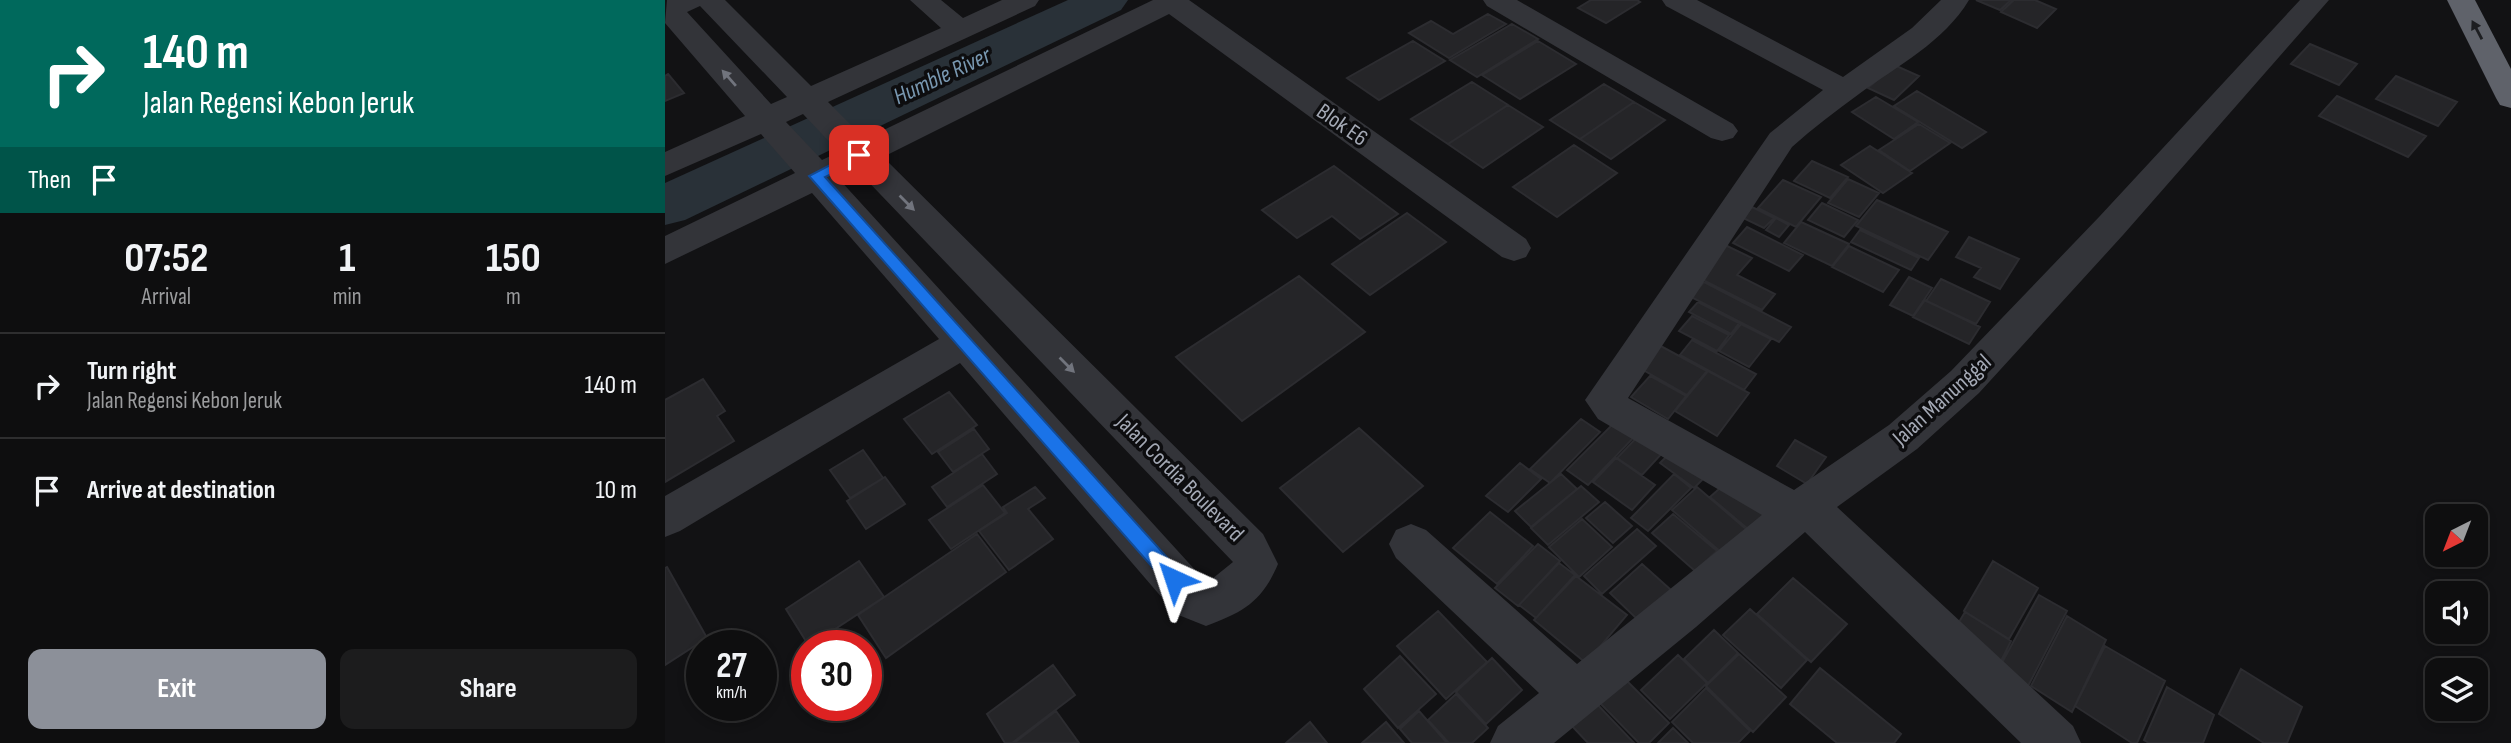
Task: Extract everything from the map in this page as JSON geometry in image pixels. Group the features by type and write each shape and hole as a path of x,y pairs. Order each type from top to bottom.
{"highway":[{"path":"2461,0 2511,98"}],"street":[{"name":"Jalan Cordia Boulevard","path":"691,0 671,12 1192,598 1206,605 1220,600 1252,575 1256,564 1248,548 709,0"},
{"path":"924,0 961,30"},
{"path":"665,165 770,124 1025,0"},
{"path":"1497,0 1722,131"},
{"path":"1676,0 1845,89"},
{"path":"1955,0 1942,19 1887,63 1803,118 1781,140 1605,400 1612,408 1801,509 2056,743"},
{"name":"Jalan Manunggal","path":"1530,739 1577,696 1801,509 1903,438 1984,363 2315,0"},
{"path":"665,251 810,169 1173,1"},
{"name":"Blok E6","path":"1173,1 1514,248"},
{"path":"665,518 963,343"},
{"path":"1411,544 1577,696"}],"building":[{"path":"1591,0 1640,2 1606,23 1578,8"},
{"path":"1976,0 2011,0 2000,10"},
{"path":"2014,0 2035,0 2056,9 2037,28 2001,12"},
{"path":"1488,14 1506,24 1449,58 1409,33 1431,21 1453,34"},
{"path":"1512,24 1538,39 1477,77 1450,60"},
{"path":"1413,41 1445,61 1379,100 1347,78"},
{"path":"1538,41 1576,64 1520,99 1482,75"},
{"path":"2310,44 2357,64 2339,85 2291,64"},
{"path":"1894,65 1919,76 1894,100 1868,88"},
{"path":"668,74 684,93 665,101 665,76"},
{"path":"2396,76 2457,102 2438,126 2376,99"},
{"path":"1472,82 1508,105 1448,144 1411,119"},
{"path":"1604,84 1634,102 1580,139 1550,120"},
{"path":"1917,91 1986,132 1962,148 1894,106"},
{"path":"2337,96 2426,136 2408,157 2319,116"},
{"path":"1876,97 1918,122 1894,139 1852,112"},
{"path":"1634,102 1665,120 1611,159 1580,139"},
{"path":"1508,105 1543,127 1483,168 1448,144"},
{"path":"1919,124 1950,143 1910,171 1879,150"},
{"path":"1574,145 1617,173 1557,217 1513,187"},
{"path":"1870,146 1912,173 1883,193 1841,165"},
{"path":"1812,161 1848,177 1830,198 1794,181"},
{"path":"1334,166 1398,214 1360,239 1332,216 1297,238 1262,210"},
{"path":"1848,179 1879,193 1859,217 1828,203"},
{"path":"1783,180 1821,197 1796,227 1758,208"},
{"path":"1877,200 1948,232 1928,260 1856,226"},
{"path":"1822,203 1858,220 1844,237 1808,220"},
{"path":"1752,207 1774,218 1764,228 1743,218"},
{"path":"1407,213 1446,242 1370,295 1332,264"},
{"path":"1776,218 1789,225 1779,237 1766,230"},
{"path":"1801,222 1849,244 1832,266 1784,243"},
{"path":"1747,227 1803,255 1789,271 1733,243"},
{"path":"1860,230 1919,258 1911,270 1851,242"},
{"path":"1969,237 2019,259 2000,289 1974,277 1981,268 1956,257"},
{"path":"1725,245 1752,258 1737,275 1775,294 1762,310 1697,277"},
{"path":"1849,246 1899,270 1883,292 1832,267"},
{"path":"1299,276 1365,332 1242,421 1176,357"},
{"path":"1909,277 1932,288 1913,316 1890,305"},
{"path":"1941,279 1990,302 1976,324 1926,301"},
{"path":"1704,282 1791,327 1779,342 1691,297"},
{"path":"1925,300 1980,327 1969,344 1913,317"},
{"path":"1698,302 1739,323 1731,334 1689,312"},
{"path":"1692,316 1729,335 1717,351 1679,331"},
{"path":"1741,324 1771,339 1749,367 1719,351"},
{"path":"1692,340 1756,374 1744,390 1680,355"},
{"path":"1657,344 1707,371 1687,395 1638,367"},
{"path":"1708,371 1749,393 1717,436 1675,411"},
{"path":"1650,376 1686,396 1668,419 1631,397"},
{"path":"703,379 725,411 717,416 734,441 665,482 665,400"},
{"path":"949,392 977,425 932,454 904,419"},
{"path":"1581,419 1600,432 1550,483 1530,469"},
{"path":"1617,420 1637,434 1588,485 1567,470"},
{"path":"1359,428 1423,486 1343,552 1280,488"},
{"path":"974,429 989,449 953,472 938,452"},
{"path":"1642,432 1666,449 1642,475 1617,458"},
{"path":"1795,440 1826,457 1807,484 1777,466"},
{"path":"1674,449 1708,474 1694,488 1660,463"},
{"path":"863,450 883,478 850,498 830,470"},
{"path":"982,454 997,474 947,507 932,487"},
{"path":"1616,458 1655,485 1632,510 1593,482"},
{"path":"1520,463 1541,479 1508,512 1486,496"},
{"path":"1561,474 1577,489 1531,527 1515,511"},
{"path":"1674,474 1691,488 1648,531 1631,518"},
{"path":"885,477 905,504 866,529 847,501"},
{"path":"1728,481 1765,513 1748,529 1710,497"},
{"path":"983,485 1005,513 951,549 929,520"},
{"path":"1581,486 1599,502 1548,545 1531,528"},
{"path":"1035,487 1045,498 1028,509 1053,539 1009,570 979,531 1007,513 1003,507"},
{"path":"1697,487 1747,530 1722,553 1672,510"},
{"path":"1605,502 1632,526 1613,543 1586,518"},
{"path":"1490,512 1533,546 1497,584 1453,548"},
{"path":"1673,514 1717,551 1695,571 1652,533"},
{"path":"1582,519 1612,547 1579,577 1549,547"},
{"path":"1637,529 1656,546 1602,594 1584,576"},
{"path":"977,534 1006,572 886,658 882,652 882,630 868,630 858,615"},
{"path":"1538,544 1560,561 1518,606 1495,588"},
{"path":"859,561 884,597 833,630 799,630 786,609"},
{"path":"1993,561 2038,588 2009,639 1964,611"},
{"path":"1559,563 1575,575 1536,618 1519,605"},
{"path":"1642,564 1671,590 1638,620 1610,593"},
{"path":"667,567 702,630 686,630 686,652 665,665"},
{"path":"1576,576 1627,615 1586,663 1534,620"},
{"path":"1793,578 1847,624 1811,662 1757,614"},
{"path":"2039,595 2067,611 2027,688 1998,670"},
{"path":"1750,609 1807,660 1781,688 1723,635"},
{"path":"1438,611 1487,662 1446,699 1397,646"},
{"path":"1965,612 2011,641 1998,667 1951,636"},
{"path":"2067,616 2106,640 2072,712 2031,686"},
{"path":"1714,630 1738,653 1708,683 1684,659"},
{"path":"2105,646 2165,681 2137,743 2132,743 2075,706"},
{"path":"1739,654 1786,697 1753,732 1706,686"},
{"path":"1678,655 1707,683 1670,719 1641,690"},
{"path":"1400,656 1436,694 1398,728 1364,689"},
{"path":"1492,658 1522,690 1486,724 1456,692"},
{"path":"1053,665 1075,695 1012,743 1005,743 987,714"},
{"path":"1820,668 1901,734 1894,743 1837,743 1790,704"},
{"path":"2241,669 2302,707 2287,743 2264,743 2219,714"},
{"path":"1624,678 1669,723 1649,743 1639,743 1599,702"},
{"path":"2167,687 2214,715 2203,743 2149,743 2144,740"},
{"path":"1706,688 1750,731 1738,743 1693,743 1672,722"},
{"path":"1456,694 1488,728 1472,743 1449,743 1428,720"},
{"path":"1595,702 1634,743 1588,743 1571,725"},
{"path":"1056,711 1079,743 1014,743"},
{"path":"1419,711 1447,743 1412,743 1400,729"},
{"path":"1310,722 1327,743 1286,743"},
{"path":"1386,722 1404,743 1362,743"},
{"path":"1673,728 1688,743 1658,743"}],"waterway":[{"name":"Humble River","path":"665,206 1105,0"}],"route":[{"path":"859,155 816,176 1174,579"}]}
